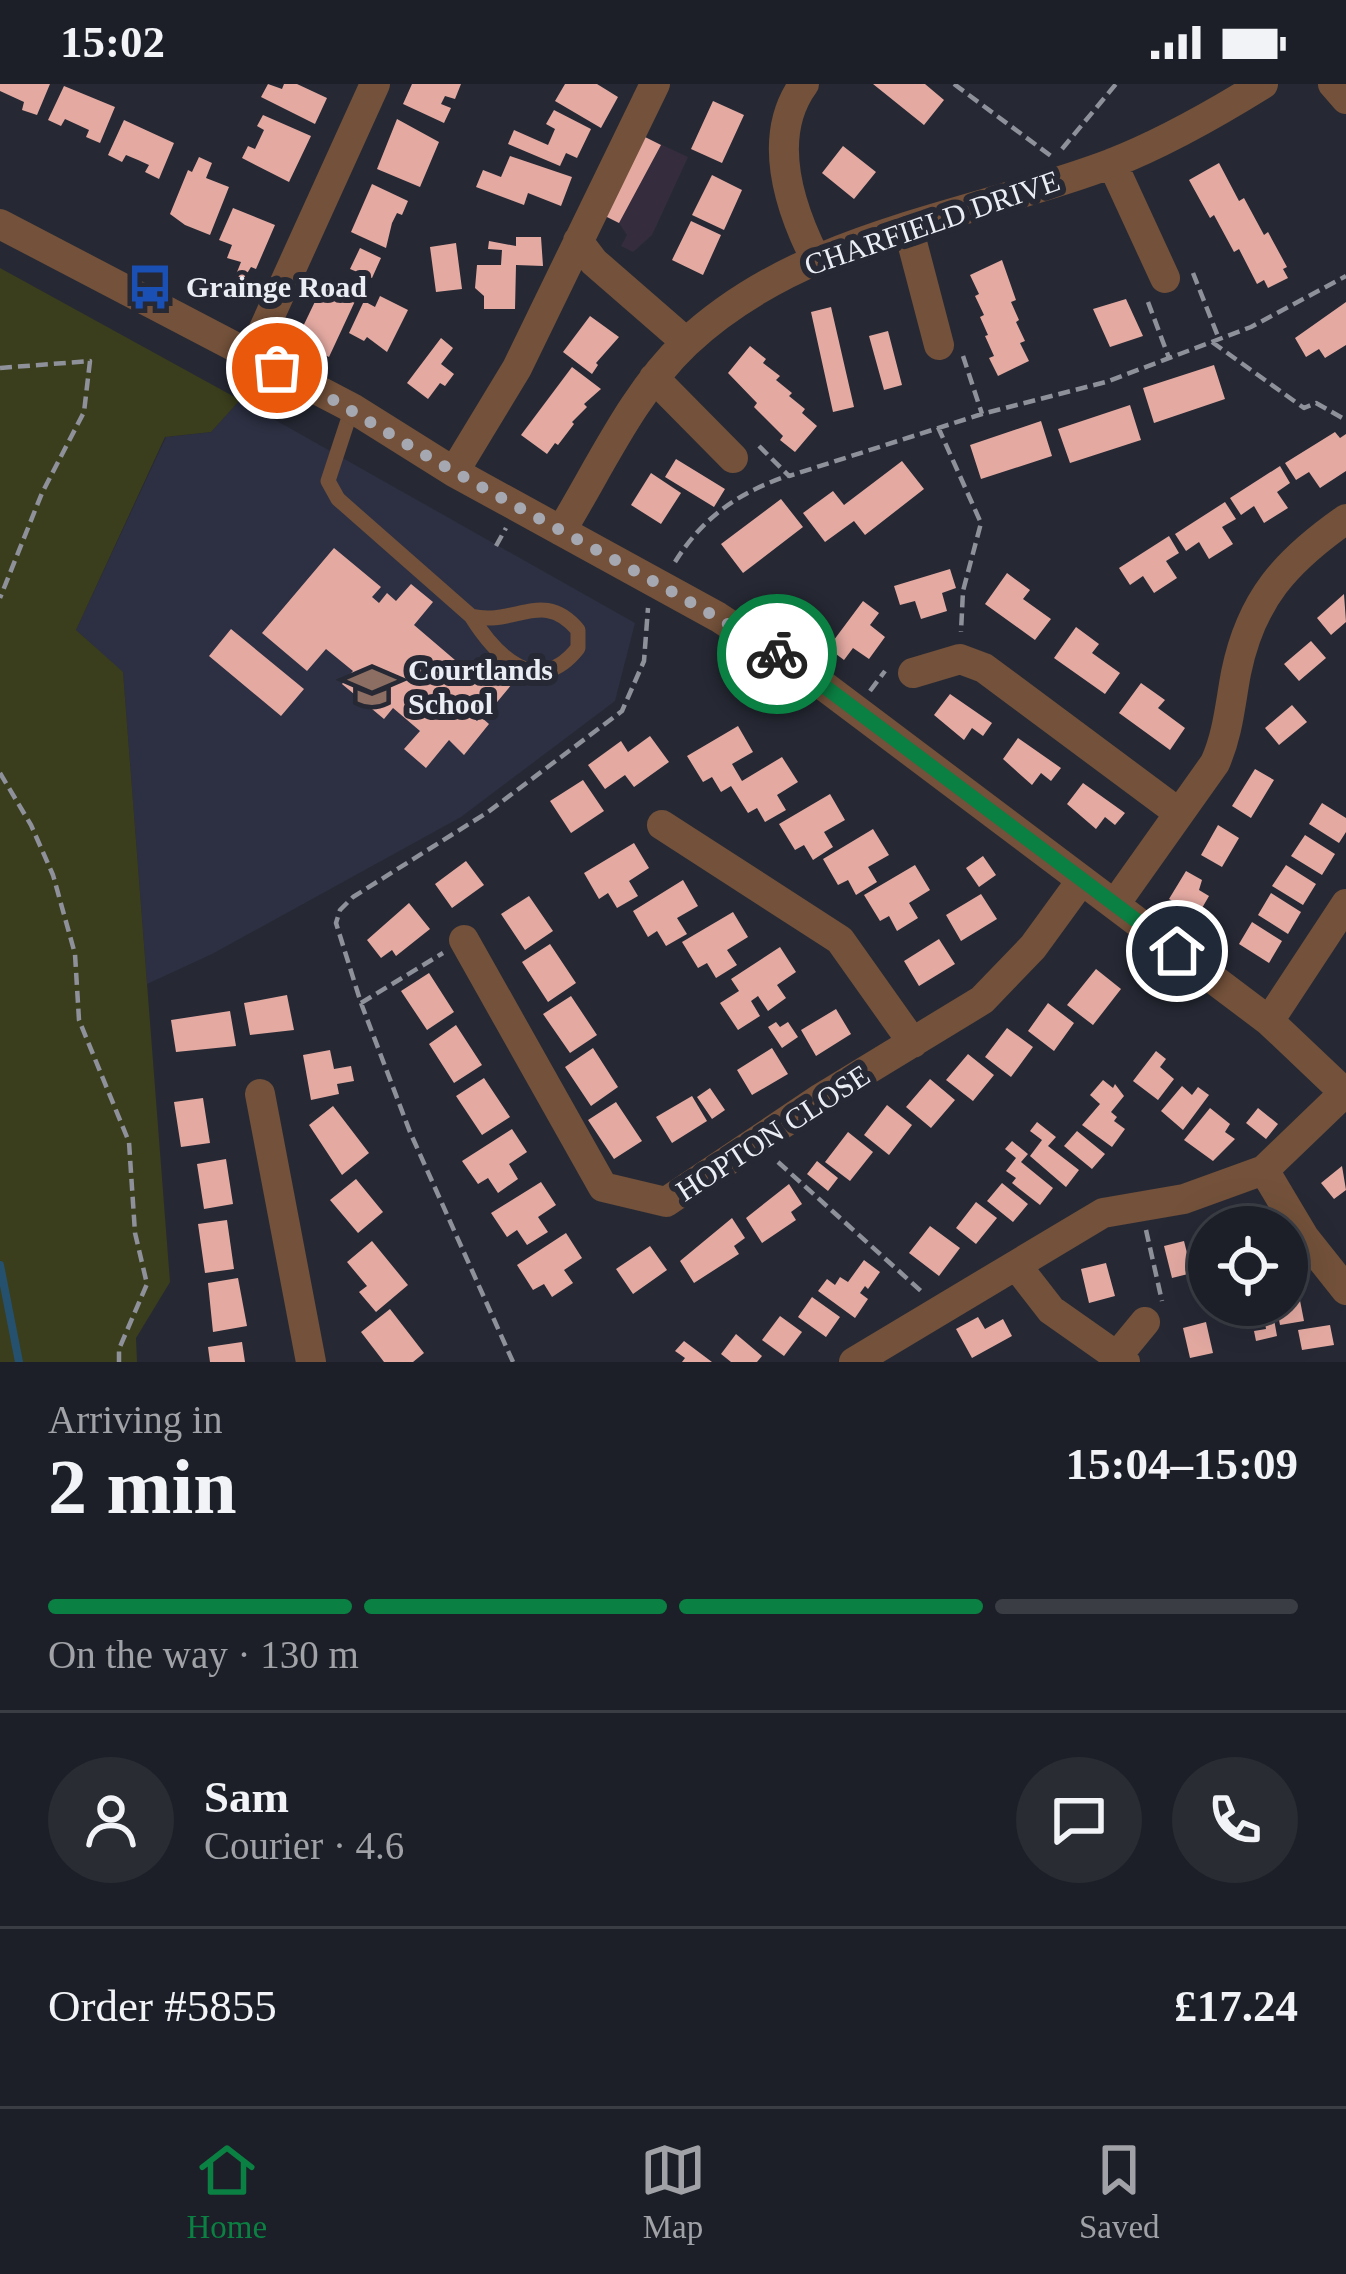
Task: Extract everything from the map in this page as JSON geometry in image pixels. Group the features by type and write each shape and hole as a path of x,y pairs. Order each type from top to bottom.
{"street":[{"path":"252,355 375,84"},
{"path":"454,472 517,368 655,84"},
{"path":"804,84 788,123 783,162 797,223 815,258"},
{"name":"CHARFIELD DRIVE","path":"561,531 654,378 686,342 740,299 815,258 1112,163 1263,84"},
{"path":"1334,84 1346,99"},
{"path":"1112,163 1178,272"},
{"path":"0,224 352,408 454,472 718,616 820,683 1269,1021 1345,1093 1264,1170 1184,1199 1103,1214 854,1362"},
{"path":"908,227 939,345"},
{"path":"578,241 594,262 686,342"},
{"path":"654,378 734,458"},
{"path":"1115,904 1215,764 1225,740 1239,662 1254,616 1272,583 1302,550 1346,519"},
{"path":"913,673 960,659 1000,680 1179,812"},
{"path":"702,810 674,832 841,940 913,1043"},
{"name":"HOPTON CLOSE","path":"464,940 603,1187 666,1202 982,1000 1033,947 1081,880"},
{"path":"1269,1021 1346,904"},
{"path":"255,1110 310,1362"},
{"path":"1264,1170 1304,1237 1346,1290"},
{"path":"1016,1265 1051,1310 1121,1359 1145,1322"}],"lane":[{"path":"352,408 328,481 338,499 471,616 485,639 526,670 549,671 566,663 578,649 578,630 557,610 540,608 492,621 471,616"}],"path":[{"path":"954,84 1054,158 1116,84"},
{"path":"1178,272 1216,340 1304,408 1316,403 1346,419"},
{"path":"663,589 677,558 702,524 731,500 938,427 1106,382 1251,327 1346,276"},
{"path":"1154,317 1169,358"},
{"path":"0,368 90,361 84,412 42,493 0,598"},
{"path":"938,427 981,523 963,591 960,659"},
{"path":"734,458 752,439 789,476"},
{"path":"0,773 53,875 75,954 79,1020 129,1142 135,1233 147,1284 119,1349 119,1362"},
{"path":"361,1003 464,940"},
{"path":"756,1142 940,1309"},
{"path":"1142,1207 1163,1307 1145,1322"}],"shaded area":[{"path":"643,136 688,157 652,235 633,252 621,246 627,235 619,223 601,214"},
{"name":"Courtlands School","path":"240,400 635,623 615,701 461,817 212,954 147,984 123,673 76,630 166,437 211,432"}],"green space":[{"path":"0,268 240,400 211,432 165,437 76,630 123,672 170,1282 136,1338 137,1362 0,1362"}],"building":[{"path":"0,84 50,84 37,115 22,110 24,102 0,91"},
{"path":"268,84 282,89 284,84 297,84 327,98 315,124 261,97"},
{"path":"412,84 461,84 455,99 445,96 441,104 451,108 444,123 403,104"},
{"path":"565,84 597,84 618,97 601,128 555,101"},
{"path":"873,84 925,84 944,100 924,125"},
{"path":"64,86 115,107 100,143 86,137 89,130 65,119 61,126 48,120"},
{"path":"713,101 744,115 722,163 691,149"},
{"path":"554,110 591,129 577,158 566,153 560,166 508,144 514,130 548,145 555,129 546,124"},
{"path":"263,115 311,136 289,182 242,158 248,146 255,149 264,130 257,126"},
{"path":"397,119 439,142 420,187 377,169"},
{"path":"124,120 174,143 159,179 145,172 149,165 126,155 122,162 108,155"},
{"path":"643,136 661,145 619,223 601,214"},
{"path":"843,146 876,172 854,199 822,173"},
{"path":"510,156 572,177 561,206 528,193 524,205 476,187 483,170 501,177"},
{"path":"199,157 212,163 206,178 229,187 210,235 170,214 188,170 192,172"},
{"path":"1219,163 1239,201 1244,198 1287,267 1283,269 1288,278 1268,288 1264,280 1257,284 1239,249 1234,252 1189,180"},
{"path":"712,175 742,190 724,230 692,215"},
{"path":"372,184 408,201 392,223 386,248 351,232"},
{"path":"233,208 275,225 256,269 251,267 241,283 235,277 241,262 227,258 232,245 219,240"},
{"path":"691,221 721,235 703,275 672,260"},
{"path":"516,237 541,237 543,266 516,265 515,309 484,309 484,296 475,288 477,265 501,265 502,250 488,249 489,241 516,246"},
{"path":"456,243 462,289 436,292 430,247"},
{"path":"360,248 381,258 372,278 350,269"},
{"path":"1002,260 1025,341 1020,343 1029,361 998,376 989,358 994,356 970,275"},
{"path":"323,285 356,299 329,357 296,341"},
{"path":"380,296 408,310 387,352 367,337 364,341 349,333 364,301 375,307"},
{"path":"1126,299 1143,336 1110,347 1093,309"},
{"path":"1346,302 1346,345 1325,358 1319,349 1306,357 1295,338"},
{"path":"831,307 854,407 833,412 811,312"},
{"path":"590,316 619,337 592,374 563,352"},
{"path":"888,331 902,385 884,390 869,336"},
{"path":"441,338 453,348 441,364 454,374 428,399 407,383"},
{"path":"750,346 766,359 763,363 780,376 776,380 817,426 795,452 780,440 783,436 728,373"},
{"path":"1214,365 1225,399 1154,423 1143,388"},
{"path":"572,367 601,389 547,454 521,435"},
{"path":"1130,405 1141,440 1070,463 1058,429"},
{"path":"1041,421 1052,456 981,479 970,445"},
{"path":"1335,432 1340,438 1346,434 1346,471 1320,488 1309,472 1296,480 1285,463"},
{"path":"676,459 725,489 714,507 665,477"},
{"path":"902,461 924,489 865,535 854,521 825,542 803,513 833,491 844,505"},
{"path":"1280,466 1290,483 1277,492 1288,508 1264,523 1254,506 1241,515 1230,498"},
{"path":"651,473 681,493 661,524 631,505"},
{"path":"781,499 803,527 743,573 721,544"},
{"path":"1225,502 1236,519 1222,527 1233,544 1209,559 1199,542 1186,551 1175,534"},
{"path":"1169,536 1179,553 1166,561 1177,578 1154,593 1143,576 1130,585 1119,568"},
{"path":"334,548 381,587 372,597 379,603 387,593 396,601 411,584 433,602 414,625 469,672 481,658 512,684 493,707 484,699 475,711 465,702 461,708 489,724 464,755 449,740 426,768 404,749 420,731 393,708 384,719 342,684 353,671 326,649 307,671 262,633"},
{"path":"950,569 956,588 942,593 947,611 921,619 915,601 900,605 894,586"},
{"path":"1007,573 1030,590 1023,599 1051,619 1035,640 985,604"},
{"path":"1344,594 1346,622 1331,635 1317,618"},
{"path":"863,601 879,613 870,625 885,637 869,659 853,648 844,660 828,648"},
{"path":"1076,627 1099,644 1092,653 1120,673 1105,694 1054,658"},
{"path":"231,629 304,689 281,716 209,656"},
{"path":"1311,641 1326,658 1299,681 1284,664"},
{"path":"1141,683 1165,700 1158,708 1185,728 1170,750 1119,713"},
{"path":"950,694 992,723 983,736 972,728 964,740 934,715"},
{"path":"1292,705 1307,722 1279,745 1265,728"},
{"path":"738,726 753,752 732,764 742,781 782,757 798,782 777,795 786,810 765,822 757,808 748,813 731,786 721,792 712,777 703,782 687,756"},
{"path":"650,736 669,762 634,787 625,775 605,789 588,765 621,741 628,752"},
{"path":"1018,738 1061,768 1051,781 1041,773 1032,785 1003,759"},
{"path":"1255,769 1274,780 1251,818 1232,806"},
{"path":"583,780 604,811 571,833 550,801"},
{"path":"1083,783 1125,813 1115,825 1105,817 1096,829 1067,804"},
{"path":"830,794 845,820 824,832 833,847 813,860 804,845 795,850 779,824"},
{"path":"1322,803 1346,818 1346,832 1339,843 1309,824"},
{"path":"1218,825 1239,838 1222,867 1201,855"},
{"path":"873,829 889,855 868,867 877,882 856,895 848,880 838,885 823,859"},
{"path":"1305,835 1335,854 1322,875 1291,856"},
{"path":"634,843 649,868 629,881 638,896 617,908 608,893 599,899 584,873"},
{"path":"983,856 996,875 979,887 966,868"},
{"path":"466,861 484,885 452,908 435,884"},
{"path":"915,865 930,890 909,903 918,918 897,931 889,916 880,921 864,895"},
{"path":"1286,865 1316,884 1303,905 1272,886"},
{"path":"1186,871 1202,880 1199,890 1209,896 1198,915 1169,899"},
{"path":"683,880 698,906 677,918 687,934 666,946 657,931 648,937 633,911"},
{"path":"1271,893 1301,912 1288,934 1258,915"},
{"path":"981,894 997,919 961,941 946,915"},
{"path":"529,896 553,931 525,950 501,914"},
{"path":"409,903 430,929 396,956 392,950 381,958 367,940"},
{"path":"733,912 748,937 727,950 737,965 716,978 707,963 698,968 682,942"},
{"path":"1252,922 1282,941 1269,963 1239,944"},
{"path":"939,939 955,964 919,986 904,961"},
{"path":"550,944 576,983 548,1002 522,962"},
{"path":"780,947 796,972 777,985 786,998 768,1011 758,996 751,1001 760,1016 738,1030 720,1003 739,991 731,979"},
{"path":"1096,969 1121,989 1093,1025 1067,1005"},
{"path":"429,973 454,1012 427,1030 401,991"},
{"path":"287,995 294,1030 250,1035 244,1003"},
{"path":"571,996 597,1035 570,1053 543,1014"},
{"path":"1048,1003 1074,1023 1054,1051 1028,1031"},
{"path":"836,1009 851,1034 816,1056 801,1030"},
{"path":"230,1011 236,1046 176,1052 171,1020"},
{"path":"776,1022 780,1027 788,1022 798,1037 782,1048 768,1027"},
{"path":"456,1025 482,1065 454,1083 429,1044"},
{"path":"1007,1028 1033,1047 1011,1077 985,1057"},
{"path":"593,1048 618,1087 591,1106 565,1067"},
{"path":"772,1048 788,1074 752,1095 737,1070"},
{"path":"330,1050 334,1069 351,1066 354,1081 337,1084 339,1094 311,1100 303,1055"},
{"path":"1156,1051 1166,1059 1160,1067 1174,1079 1158,1100 1133,1081"},
{"path":"968,1054 994,1075 973,1101 946,1080"},
{"path":"484,1078 510,1117 482,1135 456,1096"},
{"path":"930,1079 955,1100 931,1128 906,1107"},
{"path":"1103,1080 1113,1088 1115,1084 1124,1096 1111,1112 1125,1129 1112,1147 1082,1125 1100,1104 1090,1095"},
{"path":"1182,1086 1192,1095 1198,1087 1209,1095 1183,1130 1161,1111"},
{"path":"710,1088 725,1110 712,1119 697,1097"},
{"path":"692,1096 707,1121 672,1143 656,1117"},
{"path":"203,1098 210,1143 181,1147 174,1102"},
{"path":"616,1102 642,1141 614,1159 588,1120"},
{"path":"887,1105 912,1125 889,1155 864,1135"},
{"path":"333,1106 369,1153 342,1175 309,1125"},
{"path":"1210,1108 1230,1124 1225,1132 1235,1139 1213,1161 1184,1140"},
{"path":"1258,1108 1278,1124 1266,1139 1246,1123"},
{"path":"1037,1122 1056,1137 1048,1146 1079,1170 1066,1187 1030,1156 1042,1140 1030,1131"},
{"path":"512,1129 527,1152 509,1164 518,1179 498,1193 488,1178 478,1184 462,1161"},
{"path":"1077,1131 1105,1154 1092,1169 1064,1146"},
{"path":"848,1132 873,1152 850,1181 825,1162"},
{"path":"1012,1141 1028,1154 1021,1162 1053,1188 1040,1205 1012,1183 1016,1178 1006,1171 1016,1158 1005,1149"},
{"path":"226,1159 233,1204 204,1209 197,1164"},
{"path":"817,1161 838,1178 828,1191 807,1174"},
{"path":"1342,1166 1346,1190 1334,1199 1321,1183"},
{"path":"356,1179 383,1212 358,1233 330,1200"},
{"path":"541,1182 556,1205 538,1217 548,1232 527,1245 517,1230 507,1237 491,1213"},
{"path":"1002,1183 1028,1204 1013,1222 987,1201"},
{"path":"789,1184 802,1204 791,1212 796,1220 762,1243 746,1218"},
{"path":"976,1202 997,1218 976,1244 956,1228"},
{"path":"732,1218 745,1238 734,1246 739,1254 694,1283 680,1261"},
{"path":"227,1220 234,1269 205,1273 198,1224"},
{"path":"930,1226 960,1248 939,1276 909,1253"},
{"path":"566,1233 582,1258 564,1270 573,1283 552,1297 544,1284 533,1290 517,1265"},
{"path":"372,1241 408,1285 376,1312 359,1292 367,1286 347,1262"},
{"path":"1184,1241 1188,1274 1172,1278 1164,1246"},
{"path":"650,1246 667,1270 633,1294 616,1269"},
{"path":"864,1260 880,1272 860,1293 868,1299 855,1318 818,1291 827,1279 835,1285 840,1277 848,1282"},
{"path":"1106,1263 1115,1296 1089,1303 1081,1269"},
{"path":"238,1278 247,1326 213,1332 208,1283"},
{"path":"812,1297 840,1317 826,1337 798,1317"},
{"path":"390,1309 424,1353 413,1362 384,1362 361,1332"},
{"path":"780,1316 802,1332 784,1356 762,1340"},
{"path":"978,1317 985,1329 1003,1319 1012,1336 972,1358 956,1329"},
{"path":"1330,1325 1334,1345 1302,1350 1298,1330"},
{"path":"1207,1326 1213,1353 1190,1358 1183,1328"},
{"path":"1275,1326 1277,1336 1256,1341 1254,1331"},
{"path":"736,1334 762,1356 757,1362 731,1362 721,1354"},
{"path":"684,1341 712,1362 682,1362 685,1358 675,1351"},
{"path":"242,1342 245,1362 210,1362 208,1347"}],"waterway":[{"path":"0,1265 19,1362"}],"way so far":[{"path":"277,368 644,579 718,616 777,654"}],"place":[{"name":"Grainge Road","path":"150,287"},
{"name":"Courtlands School","path":"372,687"}],"route":[{"path":"777,654 1177,951"}]}
